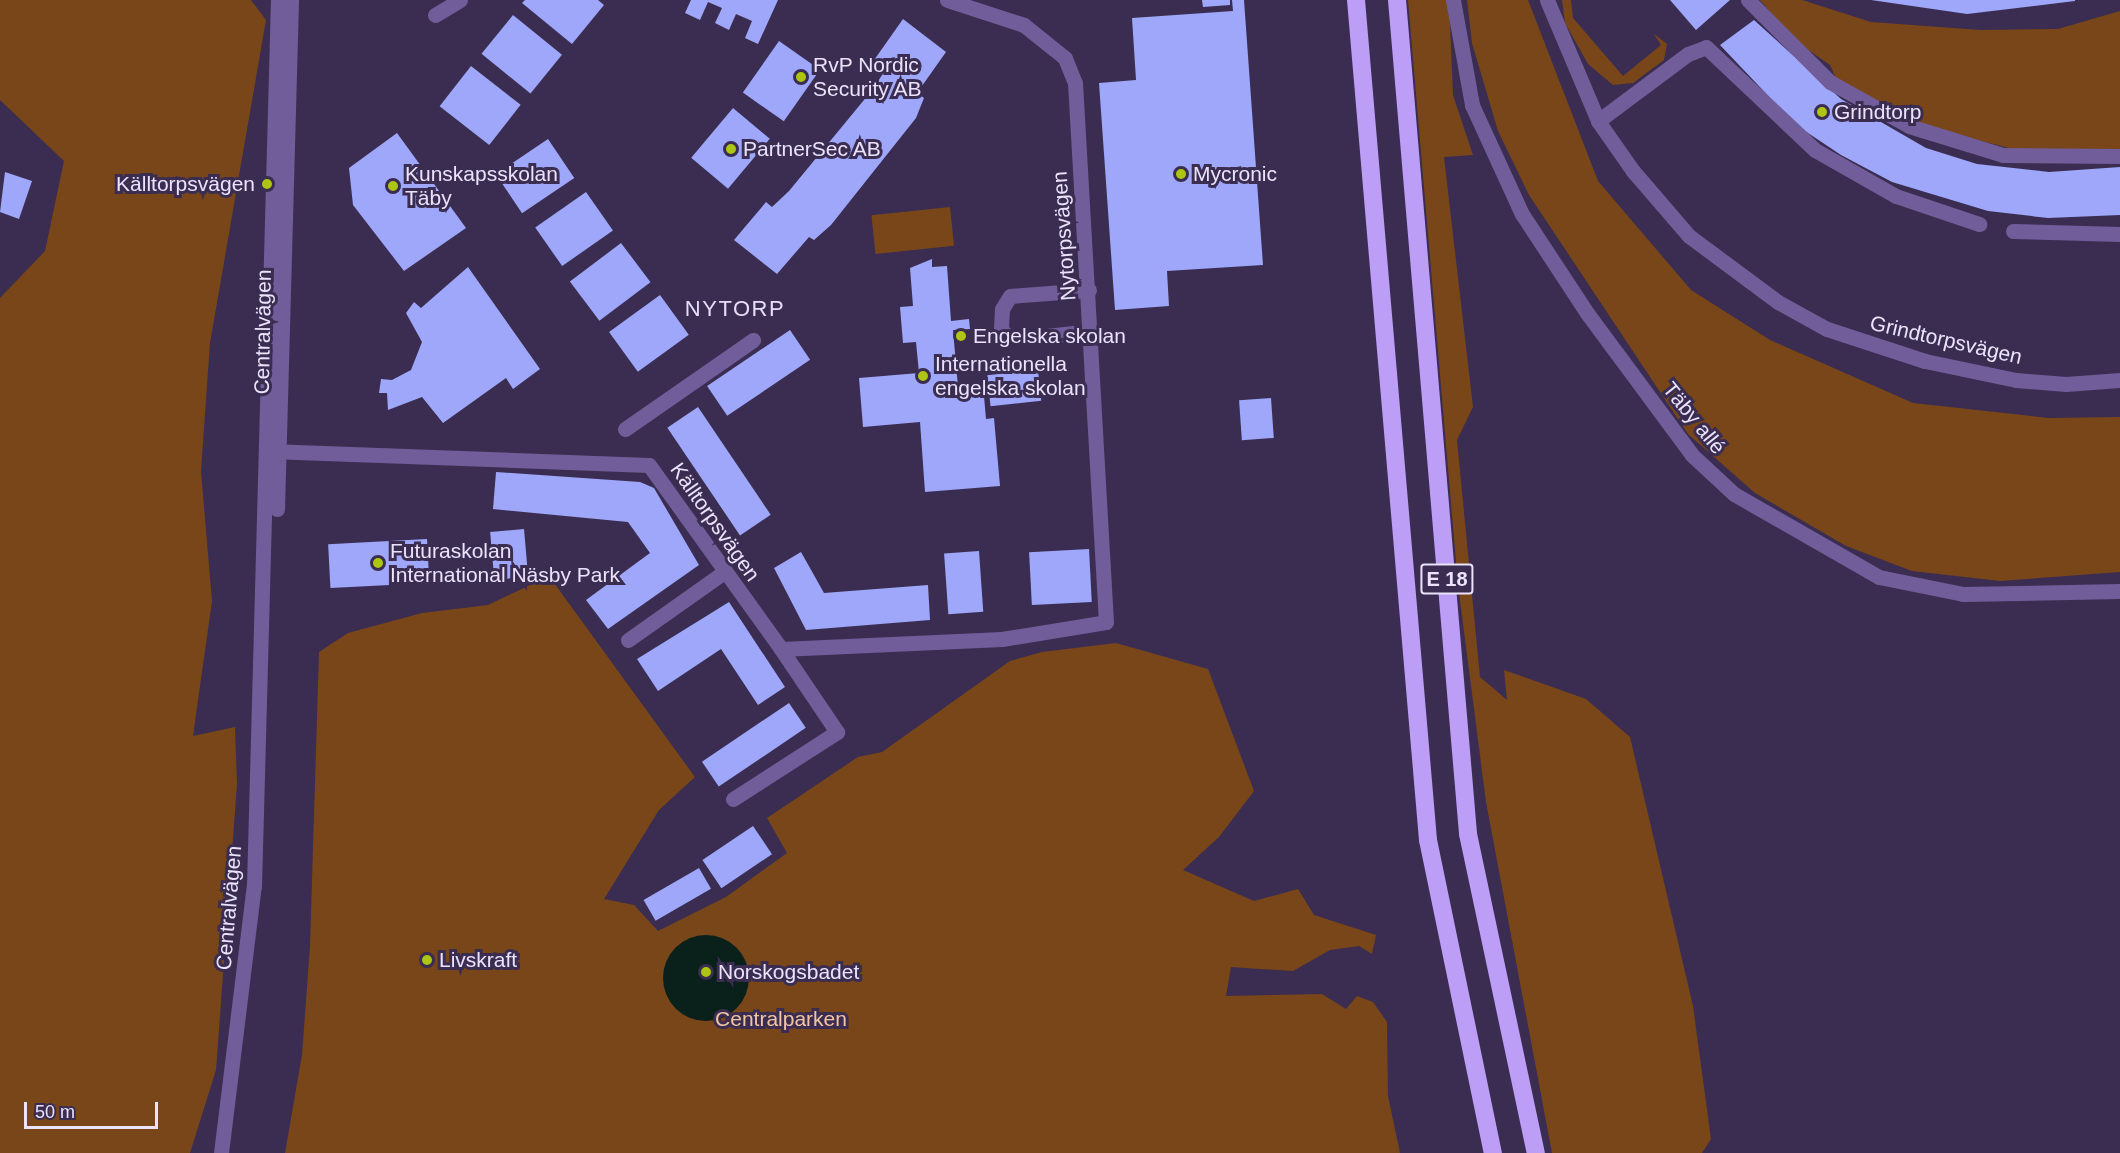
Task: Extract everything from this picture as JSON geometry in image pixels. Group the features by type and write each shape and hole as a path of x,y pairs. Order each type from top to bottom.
{"highway":[{"name":"E 18","path":"1356,0 1428,840 1493,1153"},
{"name":"E 18","path":"1396,0 1468,834 1536,1153"}],"street":[{"name":"Centralvägen","path":"275,452 278,0"},
{"name":"Centralvägen","path":"221,1153 254,886 262,664 275,452 291,0"},
{"path":"435,15 460,0"},
{"name":"Nytorpsvägen","path":"781,649 1002,639 1106,622 1089,290 1075,83 1065,58 1024,25 946,0"},
{"name":"Täby allé","path":"1454,0 1472,105 1522,214 1587,313 1692,455 1734,494 1879,577 1963,594 2120,591"},
{"name":"Grindtorpsvägen","path":"1547,0 1598,121 1689,236 1723,266 1827,329 1878,350 2016,380 2066,384 2120,380"},
{"path":"1748,0 1830,82 1909,126 2003,155 2120,156"},
{"path":"1598,121 1688,54 1706,47 1815,150 1896,196 1979,224"},
{"path":"2013,231 2120,234"},
{"path":"1089,290 1010,296 1002,309 1001,330 1009,337 1038,337 1091,331"},
{"path":"625,429 753,340"},
{"name":"Källtorpsvägen","path":"275,452 649,465 781,649 837,732 733,799"},
{"path":"628,640 724,572"}],"green space":[{"path":"0,0 251,0 266,20 210,343 201,471 212,601 193,736 235,727 237,784 216,1070 190,1153 0,1153 0,298 45,251 64,161 0,100"},
{"path":"1408,0 1449,0 1453,95 1473,155 1444,157 1473,407 1457,440 1480,677 1507,700 1504,670 1586,699 1630,737 1693,1006 1711,1139 1702,1153 1552,1153 1486,802 1458,585"},
{"path":"1467,0 1528,0 1598,181 1691,290 1770,340 1913,403 2049,418 2120,417 2120,572 2000,581 1912,571 1846,546 1755,493 1688,434 1529,195 1498,131 1472,43"},
{"path":"1562,0 1571,0 1573,18 1623,76 1661,45 1654,34 1667,44 1664,60 1633,83 1613,85 1588,64 1565,23"},
{"path":"1760,0 1802,0 1871,22 1981,30 2058,29 2120,11 2120,154 2041,156 1906,122 1838,83 1830,65 1794,40"},
{"path":"950,207 954,246 876,254 871,215"},
{"name":"Centralparken","path":"549,576 695,777 659,810 604,899 634,905 658,931 726,897 787,853 767,818 858,757 882,752 1010,661 1042,652 1116,643 1208,669 1254,791 1219,837 1183,870 1254,901 1298,889 1314,915 1376,935 1372,954 1359,946 1330,950 1293,971 1231,967 1226,996 1322,994 1346,1009 1357,996 1373,1002 1387,1022 1388,1096 1400,1153 285,1153 302,1055 310,946 319,652 348,633 422,613 488,605"}],"shaded area":[{"name":"Norskogsbadet","path":"706,935 730,942 742,954 749,978 742,1002 730,1014 706,1021 682,1014 670,1002 663,978 670,954 682,942"}],"building":[{"path":"525,0 598,0 604,5 572,44 522,3"},
{"path":"691,0 778,0 758,44 745,38 752,21 736,14 729,30 715,23 722,8 708,2 700,20 685,13"},
{"path":"1202,0 1230,0 1230,5 1203,7"},
{"name":"Mycronic","path":"1232,0 1244,0 1263,265 1167,271 1169,306 1115,310 1099,83 1136,80 1132,18 1233,11"},
{"path":"1670,0 1730,0 1696,30"},
{"path":"1871,0 2075,0 2075,1 1967,14"},
{"path":"513,15 562,55 530,94 482,54"},
{"path":"903,19 946,52 917,93 924,98 916,118 831,225 814,240 809,237 777,274 734,240 766,202 772,207 789,191 873,89 884,72 872,63"},
{"name":"Grindtorp","path":"1754,20 1841,99 1926,148 1977,164 2049,172 2120,167 2120,215 2048,218 1988,211 1892,182 1841,155 1796,125 1720,45"},
{"path":"779,41 820,70 784,121 743,93"},
{"path":"471,66 521,105 489,145 440,106"},
{"name":"PartnerSec AB","path":"733,108 770,139 728,189 691,158"},
{"name":"Kunskapsskolan Täby","path":"397,133 466,228 404,271 353,205 349,168"},
{"path":"548,139 574,178 522,213 496,174"},
{"path":"5,172 32,181 19,219 0,212"},
{"path":"586,192 613,231 562,266 535,228"},
{"path":"621,243 650,282 599,321 570,282"},
{"name":"Internationella engelska skolan","path":"932,259 932,267 947,266 951,321 969,319 970,329 953,330 958,387 983,385 986,419 994,418 1000,486 925,492 920,422 863,427 859,378 919,373 916,342 903,343 900,307 913,306 910,268"},
{"path":"468,267 540,369 513,389 506,378 443,423 422,397 388,410 387,393 379,393 381,379 392,380 411,370 422,342 406,313 414,302 421,308"},
{"path":"660,295 689,335 638,372 609,332"},
{"path":"790,330 810,360 727,416 707,386"},
{"path":"1038,370 1041,401 991,406 987,375"},
{"path":"1271,398 1274,438 1242,440 1239,400"},
{"path":"698,407 771,515 740,535 667,428"},
{"path":"496,472 640,482 654,488 699,565 608,629 586,600 650,553 628,522 493,509"},
{"path":"524,529 528,577 494,580 490,532"},
{"name":"Futuraskolan International Näsby Park","path":"427,539 429,583 330,588 328,544"},
{"path":"1089,549 1092,602 1032,605 1029,552"},
{"path":"979,551 983,612 948,614 944,553"},
{"path":"801,552 824,593 928,585 930,620 806,630 774,568"},
{"path":"729,602 785,687 758,705 721,649 658,691 637,659"},
{"path":"789,703 806,728 719,787 702,762"},
{"path":"753,826 772,854 721,888 702,860"},
{"path":"699,868 711,889 656,921 644,900"}],"place":[{"name":"RvP Nordic Security AB","path":"801,77"},
{"name":"Grindtorp","path":"1822,112"},
{"name":"PartnerSec AB","path":"731,149"},
{"name":"Mycronic","path":"1181,174"},
{"name":"Källtorpsvägen","path":"267,184"},
{"name":"Kunskapsskolan Täby","path":"393,186"},
{"name":"Engelska skolan","path":"961,336"},
{"name":"Internationella engelska skolan","path":"923,376"},
{"name":"Futuraskolan International Näsby Park","path":"378,563"},
{"name":"Livskraft","path":"427,960"},
{"name":"Norskogsbadet","path":"706,972"}],"district":[{"name":"NYTORP","path":"735,309"}]}
